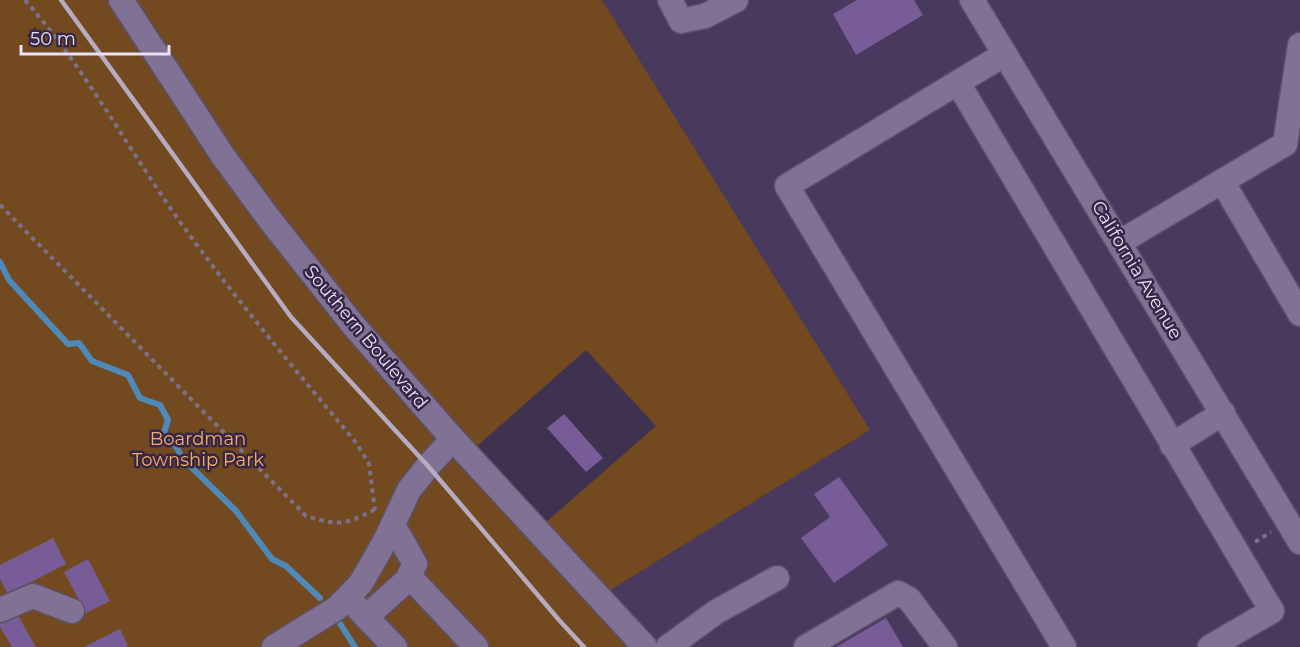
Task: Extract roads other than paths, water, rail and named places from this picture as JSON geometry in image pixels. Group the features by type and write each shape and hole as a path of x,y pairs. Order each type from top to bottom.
{"street":[{"name":"Southern Boulevard","path":"121,0 180,93 270,220 354,326 453,439 645,647"},
{"path":"670,0 681,21 705,16 736,0"},
{"name":"California Avenue","path":"972,0 1300,542"},
{"path":"1120,242 1222,181 1292,149 1300,45"},
{"path":"1005,54 787,186 1064,647"},
{"path":"958,83 1272,611 1210,647"},
{"path":"1222,181 1300,314"},
{"path":"1172,445 1223,413"},
{"path":"274,647 338,608 361,583 383,518 453,439"},
{"path":"366,617 409,576 415,564 383,518"},
{"path":"409,576 476,647"},
{"path":"668,647 716,612 777,578"},
{"path":"806,647 898,593 909,599 945,647"},
{"path":"0,610 33,596 72,611"},
{"path":"348,598 395,647"}],"waterway":[{"path":"0,262 9,280 68,344 79,343 92,361 128,375 140,398 160,405 168,420 164,433 182,458 236,511 272,559 286,566 320,598"},
{"path":"339,622 355,647"}],"railway":[{"path":"61,0 291,317 428,466 584,647"}],"park label":[{"name":"Boardman Township Park","path":"198,449"}]}
